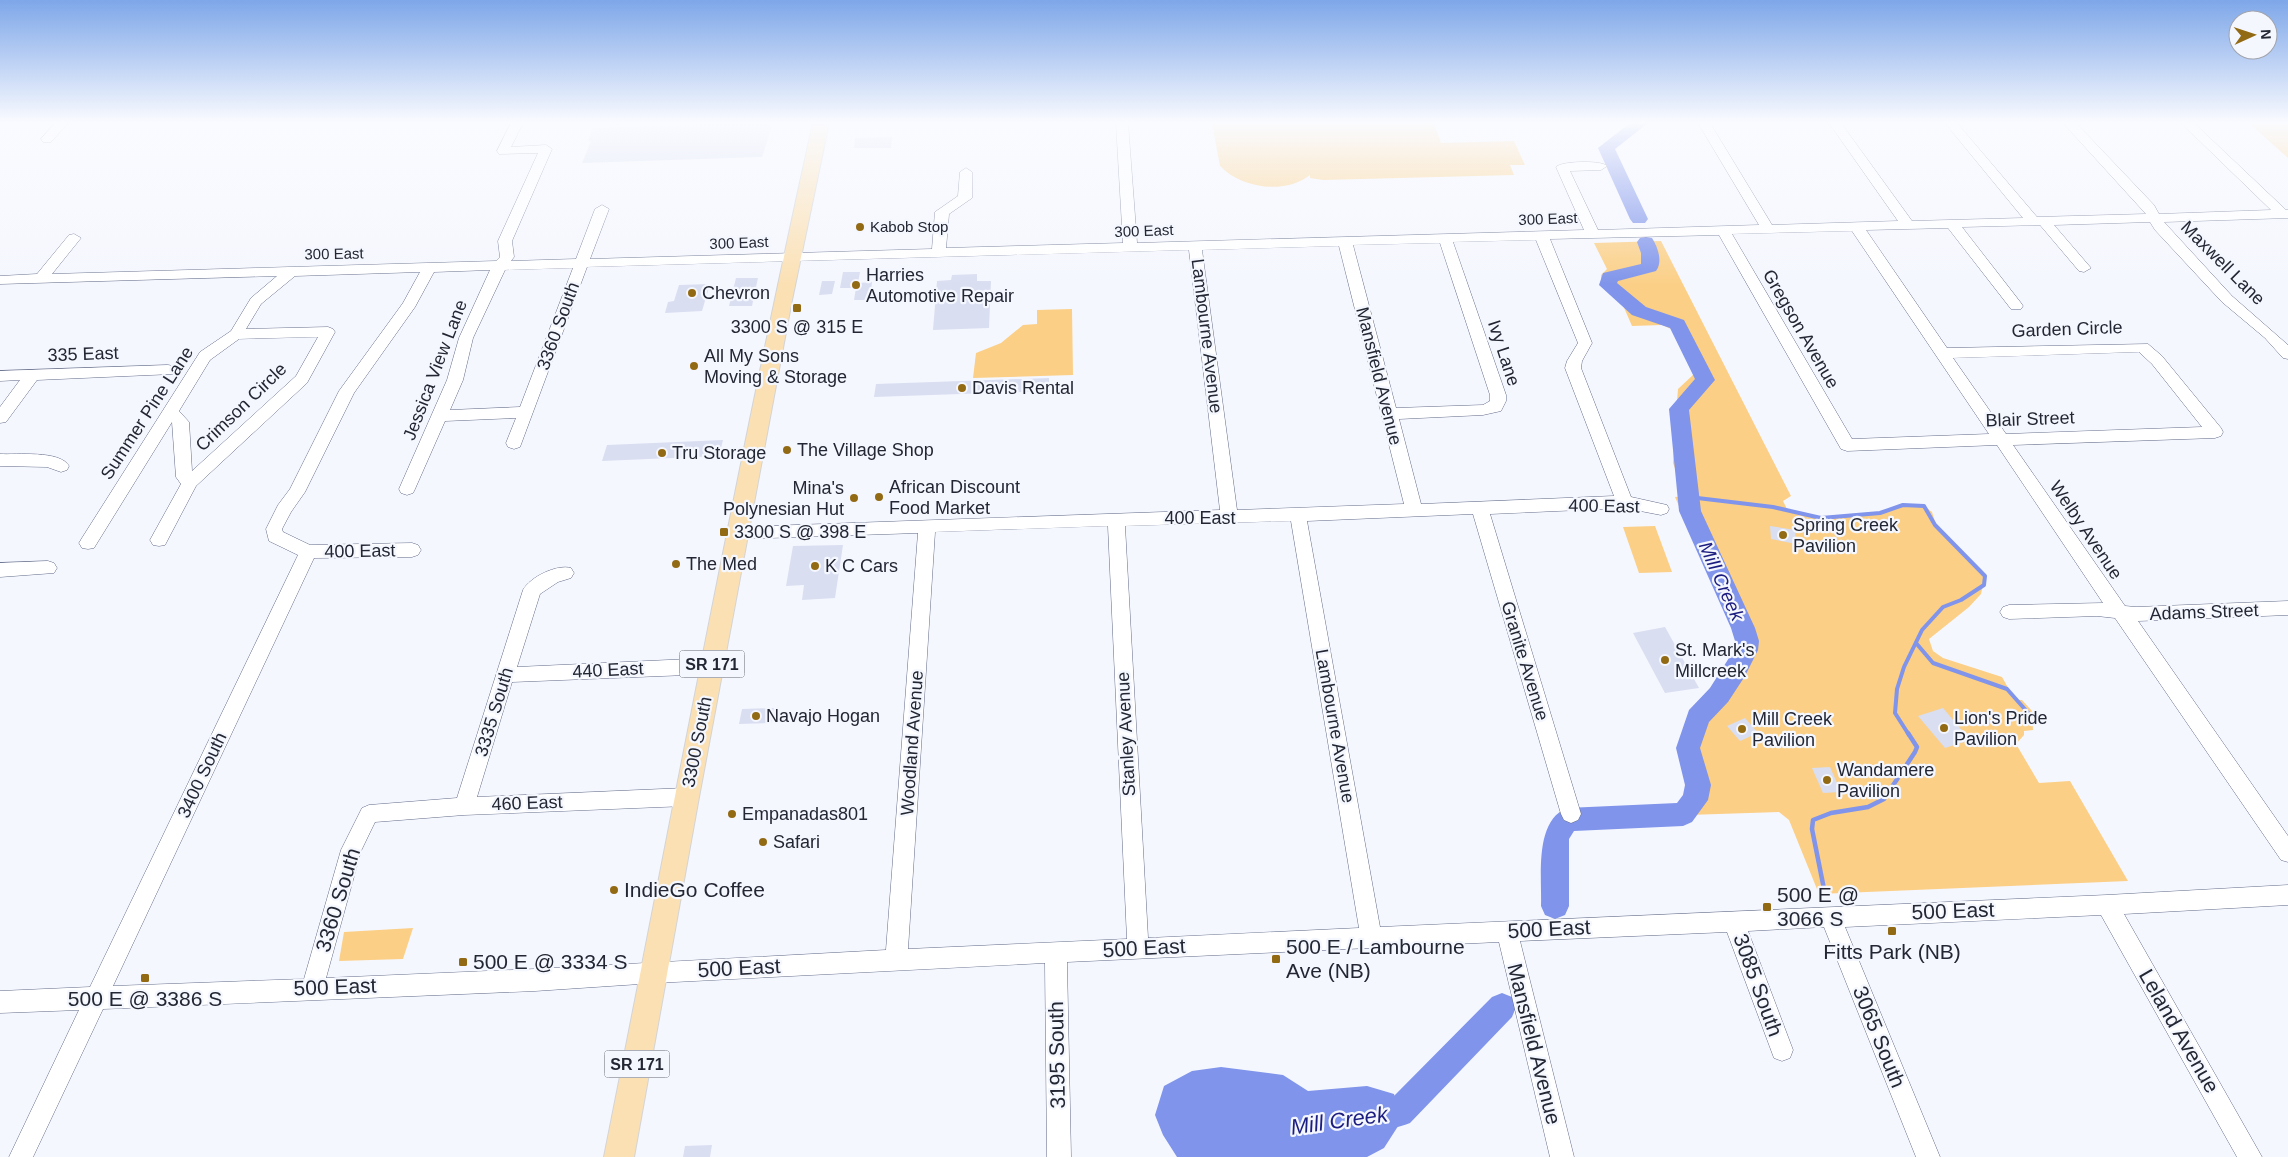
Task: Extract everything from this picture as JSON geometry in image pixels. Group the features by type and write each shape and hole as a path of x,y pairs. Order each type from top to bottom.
{"main road":[{"name":"3300 South","path":"619,1157 655,972 686,797 783,300 810,177"}],"street":[{"name":"Jessica View Lane","path":"407,489 457,374 466,338 499,266 507,257 505,241 534,177"},
{"path":"939,253 942,212 965,198 966,177"},
{"path":"1125,177 1130,247"},
{"path":"1566,177 1593,234"},
{"path":"1737,177 1768,229"},
{"path":"1873,177 1908,225"},
{"path":"1999,177 2084,268"},
{"name":"Maxwell Lane","path":"2120,177 2149,208 2160,227 2227,299 2270,335 2288,354"},
{"path":"2245,177 2285,214"},
{"name":"3360 South","path":"514,443 602,209"},
{"name":"300 East","path":"0,280 2285,214"},
{"path":"1952,224 2016,306"},
{"name":"Welby Avenue","path":"1856,226 2106,594 2133,628 2288,853"},
{"name":"Gregson Avenue","path":"1723,230 1847,445"},
{"path":"1541,236 1585,343 1584,349 1573,361 1573,368 1625,502"},
{"path":"41,280 74,238"},
{"name":"Ivy Lane","path":"1389,414 1483,410 1495,407 1498,402 1498,395 1445,238"},
{"name":"Mansfield Avenue","path":"1345,241 1414,510"},
{"name":"Lambourne Avenue","path":"1195,246 1229,517"},
{"path":"308,552 275,536 274,529 284,509 297,492 347,391 410,304 428,268"},
{"name":"Summer Pine Lane","path":"88,543 205,356 236,334 256,301 291,272"},
{"name":"Crimson Circle","path":"159,540 190,482 302,379 328,332 236,334"},
{"name":"Garden Circle","path":"1942,353 2143,347 2157,360 2214,432"},
{"name":"335 East","path":"0,376 168,370"},
{"path":"0,418 33,374"},
{"name":"Crimson Circle","path":"170,412 181,422 184,477 190,482"},
{"path":"439,416 526,412"},
{"name":"Blair Street","path":"1847,445 2214,432"},
{"path":"0,460 40,460 49,461 61,466"},
{"name":"400 East","path":"738,533 1298,515 1625,502 1661,509"},
{"name":"Granite Avenue","path":"1480,508 1571,814"},
{"name":"Lambourne Avenue","path":"1298,515 1372,937"},
{"name":"Stanley Avenue","path":"1116,520 1138,948"},
{"name":"Woodland Avenue","path":"896,960 927,526"},
{"name":"400 East","path":"308,552 412,550"},
{"name":"3400 South","path":"20,1157 308,552"},
{"path":"0,570 48,568"},
{"name":"3335 South","path":"464,806 532,590 552,577 565,573"},
{"name":"Adams Street","path":"2009,612 2097,609 2136,614 2288,608"},
{"name":"440 East","path":"505,675 712,666"},
{"name":"460 East","path":"369,814 464,806 686,797"},
{"name":"3360 South","path":"312,988 350,850 369,814"},
{"name":"500 East","path":"0,1002 536,980 655,972 1138,948 1734,920 2107,905 2288,895"},
{"name":"Leland Avenue","path":"2107,905 2250,1157"},
{"name":"3065 South","path":"1830,916 1928,1157"},
{"name":"3085 South","path":"1734,920 1782,1050"},
{"name":"Mansfield Avenue","path":"1507,931 1562,1157"},
{"name":"3195 South","path":"1056,952 1058,1157"}],"shaded area":[{"path":"1234,177 1307,177 1288,185 1276,187 1251,184"},
{"path":"1310,177 1438,177 1323,180"},
{"path":"1661,241 1791,496 1783,501 1787,509 1821,518 1880,513 1903,505 1924,506 1932,512 1936,525 1985,576 1981,594 1969,607 1929,639 1933,651 1943,658 2002,677 2015,700 2022,700 2032,711 2033,730 2024,731 2024,735 2016,744 2039,783 2070,781 2128,881 1819,894 1789,820 1779,812 1688,815 1693,807 1692,783 1683,746 1693,712 1731,659 1737,646 1735,634 1675,497 1685,496 1673,463 1675,424 1670,413 1676,413 1678,389 1694,374 1673,330 1662,325 1632,326 1622,303 1601,282 1601,275 1607,269 1594,243"},
{"path":"1072,309 1073,375 973,378 976,353 1001,343 1023,325 1037,324 1037,310"},
{"path":"1655,526 1672,572 1639,573 1623,527"},
{"path":"413,928 403,959 339,961 344,932"}],"water":[{"path":"1221,1067 1283,1075 1308,1091 1367,1086 1394,1094 1402,1120 1384,1148 1367,1157 1177,1157 1163,1135 1155,1115 1164,1086 1192,1071"}],"building":[{"name":"Harries Automotive Repair","path":"843,272 860,272 858,283 872,282 870,300 854,300 856,288 840,288"},
{"path":"977,274 977,281 991,281 989,328 933,330 937,281 951,280 952,275"},
{"name":"Chevron","path":"736,278 758,278 752,306 729,306"},
{"name":"Harries Automotive Repair","path":"822,281 835,281 832,294 819,295"},
{"name":"Chevron","path":"710,284 702,311 665,313 668,302 674,301 679,285"},
{"name":"Davis Rental","path":"1049,378 1049,391 874,397 876,384"},
{"name":"Tru Storage","path":"723,440 719,456 602,461 607,445"},
{"name":"Spring Creek Pavilion","path":"1770,526 1795,530 1796,544 1771,539"},
{"name":"K C Cars","path":"843,545 835,598 802,600 804,585 786,586 793,546"},
{"name":"St. Mark's Millcreek","path":"1665,627 1699,688 1665,693 1633,633"},
{"name":"Navajo Hogan","path":"774,708 771,723 739,724 742,709"},
{"name":"Lion's Pride Pavilion","path":"1943,708 1970,740 1945,748 1918,716"},
{"name":"Mill Creek Pavilion","path":"1745,718 1758,733 1740,741 1727,726"},
{"name":"Wandamere Pavilion","path":"1830,767 1841,792 1823,793 1812,768"},
{"path":"712,1145 710,1157 683,1157 685,1146"}],"waterway":[{"name":"Mill Creek","path":"1619,177 1639,219"},
{"name":"Mill Creek","path":"1555,906 1556,837 1567,820 1683,814 1695,800 1698,785 1688,748 1698,717 1719,695 1737,669 1746,650 1747,641 1743,628 1690,511 1679,409 1705,380 1677,324 1639,311 1608,285 1609,277 1650,267 1650,253 1646,242"},
{"path":"1689,497 1773,507 1821,518 1880,513 1903,505 1924,506 1935,525 1985,576 1984,585 1961,600 1943,607 1922,630 1904,667 1897,689 1895,713 1909,735"},
{"path":"1916,643 1933,663 2007,689 2030,715"},
{"path":"1825,894 1812,829 1813,820 1831,813 1868,807 1884,799 1917,747 1908,733"},
{"name":"Mill Creek","path":"1370,1116 1399,1112 1502,1007"}],"place":[{"name":"Kabob Stop","path":"860,227"},
{"name":"Harries Automotive Repair","path":"856,285"},
{"name":"Chevron","path":"692,293"},
{"name":"3300 S @ 315 E","path":"797,308"},
{"name":"All My Sons Moving & Storage","path":"694,366"},
{"name":"Davis Rental","path":"962,388"},
{"name":"The Village Shop","path":"787,450"},
{"name":"Tru Storage","path":"662,453"},
{"name":"African Discount Food Market","path":"879,497"},
{"name":"Mina's Polynesian Hut","path":"854,498"},
{"name":"3300 S @ 398 E","path":"724,532"},
{"name":"Spring Creek Pavilion","path":"1783,535"},
{"name":"The Med","path":"676,564"},
{"name":"K C Cars","path":"815,566"},
{"name":"St. Mark's Millcreek","path":"1665,660"},
{"name":"Navajo Hogan","path":"756,716"},
{"name":"Lion's Pride Pavilion","path":"1944,728"},
{"name":"Mill Creek Pavilion","path":"1742,729"},
{"name":"Wandamere Pavilion","path":"1827,780"},
{"name":"Empanadas801","path":"732,814"},
{"name":"Safari","path":"763,842"},
{"name":"IndieGo Coffee","path":"614,890"},
{"name":"500 E @ 3066 S","path":"1767,907"},
{"name":"Fitts Park (NB)","path":"1892,931"},
{"name":"500 E / Lambourne Ave (NB)","path":"1276,959"},
{"name":"500 E @ 3334 S","path":"463,962"},
{"name":"500 E @ 3386 S","path":"145,978"}]}
